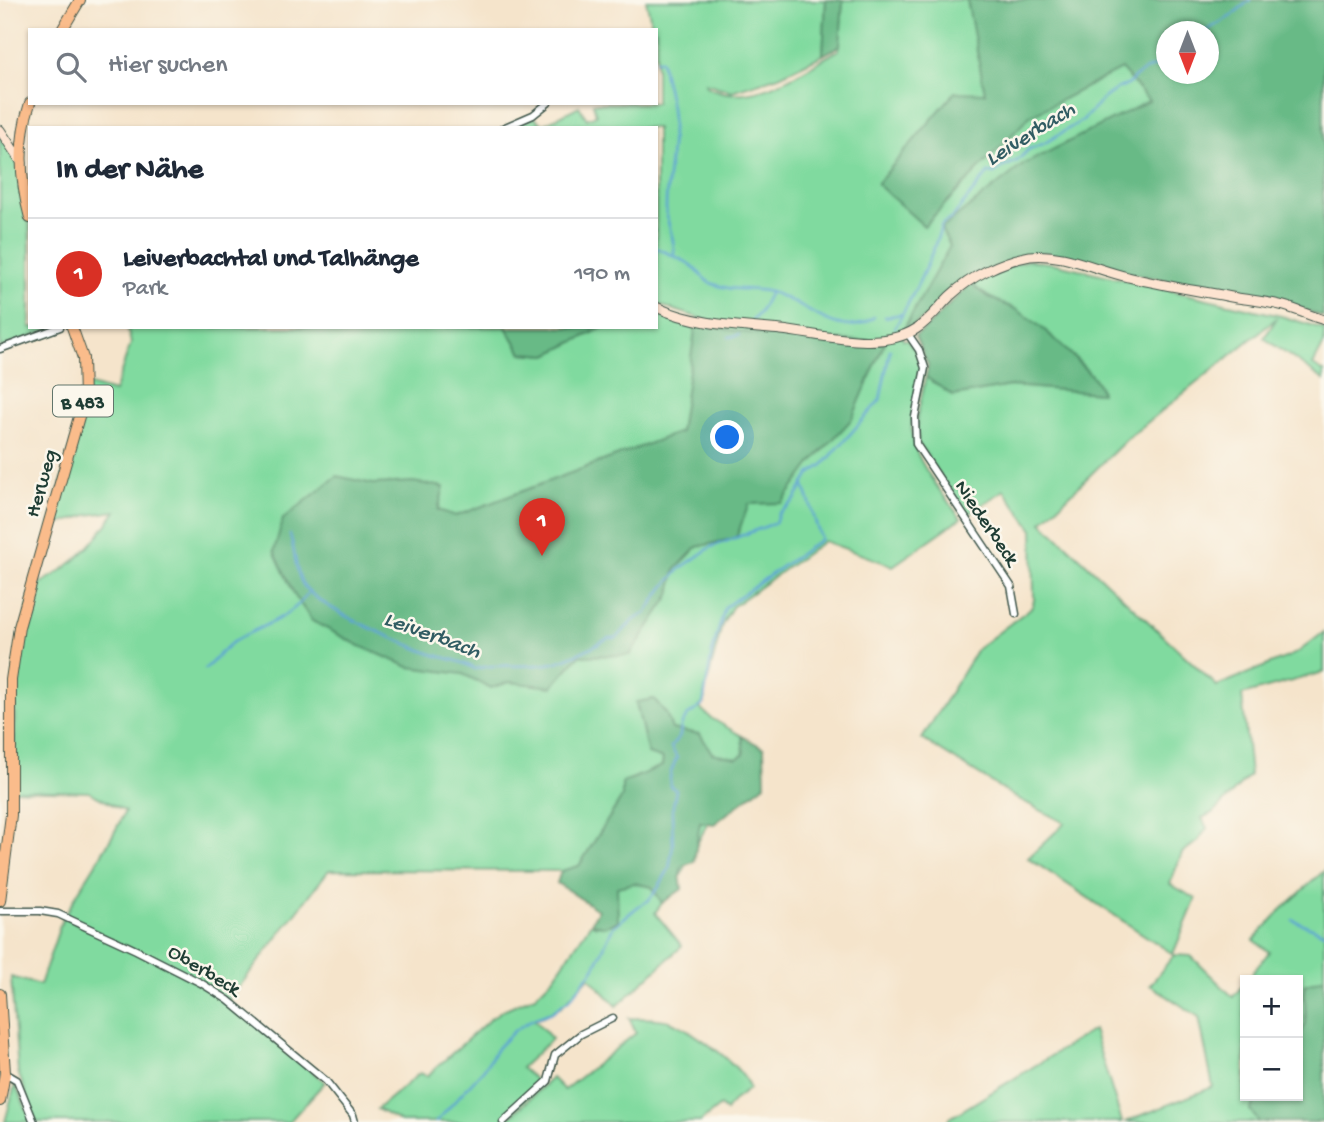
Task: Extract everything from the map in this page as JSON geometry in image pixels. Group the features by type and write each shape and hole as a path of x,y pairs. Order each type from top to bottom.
{"main road":[{"path":"63,28 80,0"},
{"path":"28,209 22,163 25,122 29,105"},
{"name":"Herweg","path":"0,901 12,815 13,662 19,627 84,399 83,358 73,329"},
{"path":"0,994 5,1073 0,1101"}],"street":[{"path":"508,126 533,115 546,105"},
{"path":"0,130 22,163"},
{"path":"658,308 685,318 713,323 836,338 872,339 908,334 919,328 952,294 973,278 1016,260 1044,255 1141,281 1282,306 1324,320"},
{"path":"0,349 55,329"},
{"name":"Niederbeck","path":"908,334 919,350 925,368 914,431 920,453 1011,586 1016,614"},
{"name":"Oberbeck","path":"0,911 58,914 201,983 228,1000 326,1080 355,1122"},
{"path":"503,1122 548,1081 555,1055 581,1034 613,1018"},
{"path":"5,1073 17,1080 34,1122"}],"green space":[{"path":"646,0 826,0 823,55 779,76 732,91 705,83 706,86 723,92 740,93 775,85 839,50 843,0 967,0 971,17 971,0 1324,0 1219,83 1219,21 1156,21 1156,84 1217,84 901,333 903,340 907,340 923,364 923,377 913,413 914,444 928,473 961,518 893,566 824,541 732,607 722,625 704,695 705,703 699,707 711,718 742,736 744,754 737,758 715,754 716,807 676,885 661,900 662,903 655,913 682,946 617,1006 589,977 562,1006 535,1020 552,1039 521,1068 541,1084 501,1122 401,1122 377,1109 420,1073 427,1076 490,1019 535,996 554,977 591,923 596,926 616,887 657,834 663,761 662,766 622,783 622,797 579,866 561,871 329,870 229,1000 65,916 125,811 89,792 14,790 15,663 33,587 59,572 80,555 116,511 88,515 50,527 87,384 114,392 131,343 128,329 507,329 522,353 547,355 600,329 658,329 658,315 682,321 706,320 658,305 658,126 512,126 534,117 543,125 579,106 587,119 596,115 594,105 658,105 658,28 653,28","holes":["654,699 664,759 648,754 636,703"]},
{"path":"826,0 843,0 840,46 823,55"},
{"path":"967,0 1324,0 1323,317 1284,302 1110,270 1043,252 972,276 925,318 902,332 950,246 941,229 1024,164 1149,101 1121,69 1030,116 924,226 877,184 955,92 985,93"},
{"path":"0,134 21,165 28,210 28,329 51,329 0,348"},
{"path":"1029,260 1057,264 1281,316 1324,329 1324,344 1313,365 1324,372 1324,380 1264,338 1277,318 1127,439 1042,522 1217,686 1297,653 1324,632 1324,672 1242,695 1250,775 1214,812 1202,818 1207,828 1198,841 1182,853 1170,884 1196,899 1173,954 1028,858 1065,823 1013,796 922,739 977,649 1032,607 1034,600 1033,530 1004,490 967,515 918,443 917,417 926,377 954,396 1010,386 1100,393 1089,373 1050,334 1017,310 988,296 971,283 994,271"},
{"path":"971,283 988,296 1017,310 1050,334 1092,376 1101,393 1010,386 953,396 926,377 928,365 915,336"},
{"path":"696,323 766,335 885,342 852,419 813,461 782,503 749,504 736,538 697,547 675,570 670,595 630,655 579,656 552,687 510,682 491,688 463,674 409,667 312,621 295,596 274,551 283,519 337,476 373,484 413,482 444,487 438,510 456,516 680,432"},
{"path":"507,329 600,329 547,355 522,353"},
{"path":"654,699 666,713 672,729 700,734 712,753 737,758 744,754 742,736 764,748 765,784 714,824 700,822 694,862 682,866 682,889 662,903 652,887 634,883 617,887 618,921 598,926 591,923 598,910 557,883 561,871 579,866 622,797 622,783 662,766 663,759 648,754 636,702"},
{"path":"1324,871 1324,978 1304,985 1306,1025 1303,1030 1303,975 1251,975 1269,952 1254,940 1280,911"},
{"path":"63,917 175,970 227,1001 325,1082 289,1122 36,1122 18,1072 11,977 40,985"},
{"path":"1174,955 1191,956 1233,997 1240,988 1240,1101 1256,1101 1250,1110 1259,1122 1125,1122 1213,1087 1199,1017 1150,985"},
{"path":"1324,978 1324,1122 1259,1122 1250,1110 1256,1101 1303,1101 1303,1029 1306,1024 1304,985"},
{"path":"629,1018 667,1020 681,1026 729,1061 739,1071 749,1089 734,1100 726,1111 720,1106 700,1122 505,1122 552,1078 564,1090 636,1033"},
{"path":"1093,1030 1122,1122 947,1122 950,1118"},
{"path":"15,1084 30,1117 32,1122 5,1122"}],"waterway":[{"name":"Leiverbach","path":"1219,23 1250,0"},
{"path":"658,60 661,60 672,113 666,208 674,255"},
{"name":"Leiverbach","path":"895,328 927,264 942,224 952,218 988,173 994,174 1017,161 1029,149 1043,144 1083,120 1104,98 1118,88 1128,85 1147,69 1156,66"},
{"path":"658,249 691,265 711,283 726,288 770,292 835,323 848,326 861,324 874,317"},
{"path":"752,321 770,292"},
{"path":"885,317 902,314"},
{"path":"729,337 739,335"},
{"name":"Leiverbach","path":"290,535 300,578 310,593 376,631 430,654 475,669 543,665 560,661 609,638 616,638 634,620 646,613 681,568 711,547 775,523 779,513 794,501 810,474 824,464 880,400 890,350"},
{"path":"436,1122 514,1031 531,1020 552,1012 570,999 595,967 613,927 648,901 669,869 673,845 672,811 676,790 670,786 670,778 677,758 671,747 680,736 681,725 687,716 703,705 712,652 725,607 821,539 803,484"},
{"path":"205,669 233,642 294,609 309,591"},
{"path":"1293,920 1324,933"}],"place":[{"name":"Leiverbachtal und Talhänge","path":"542,556"}]}
